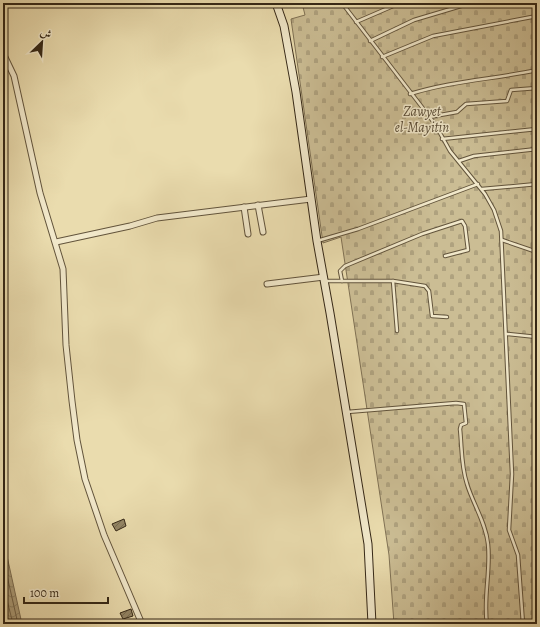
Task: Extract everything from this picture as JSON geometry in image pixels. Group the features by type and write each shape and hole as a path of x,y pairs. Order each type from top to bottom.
{"main road":[{"path":"276,3 284,26 296,92 317,241 368,544 372,624"}],"street":[{"path":"3,53 14,76 40,194 56,242 64,279 66,345 74,421 81,460 91,498 104,535 142,624"},
{"path":"56,242 130,226 158,218 311,199"},
{"path":"258,205 263,232"},
{"path":"244,207 248,234"},
{"path":"267,284 324,279"}],"lane":[{"path":"342,3 429,117 442,139 478,184 494,210 502,240 507,334 512,474 509,530 518,555 523,624"},
{"path":"356,22 400,3"},
{"path":"370,41 414,20 471,3"},
{"path":"382,57 433,36 537,16"},
{"path":"410,94 430,87 499,78 537,70"},
{"path":"429,117 457,112 466,104 507,101 511,90 537,88"},
{"path":"442,139 537,129"},
{"path":"459,161 474,156 537,150"},
{"path":"317,241 358,229 478,184"},
{"path":"481,189 537,184"},
{"path":"342,281 340,271 345,266 422,234 462,221 465,226 468,250 445,256"},
{"path":"502,240 537,252"},
{"path":"324,279 342,281 393,281 425,286 429,291 432,316 447,317"},
{"path":"393,281 397,331"},
{"path":"507,334 537,337"},
{"path":"346,412 456,403 464,404 466,423 461,425 460,429 462,462 466,482 484,525 488,545 486,583 487,624"}],"green space":[{"name":"Zawyet el-Mayitin","path":"302,3 537,3 537,624 394,624 389,555 341,237 323,243 291,19 305,15"}],"water":[{"path":"3,538 22,624 3,624"}],"building":[{"path":"124,519 126,526 116,531 112,524"},
{"path":"131,609 133,616 123,619 120,613"}]}
